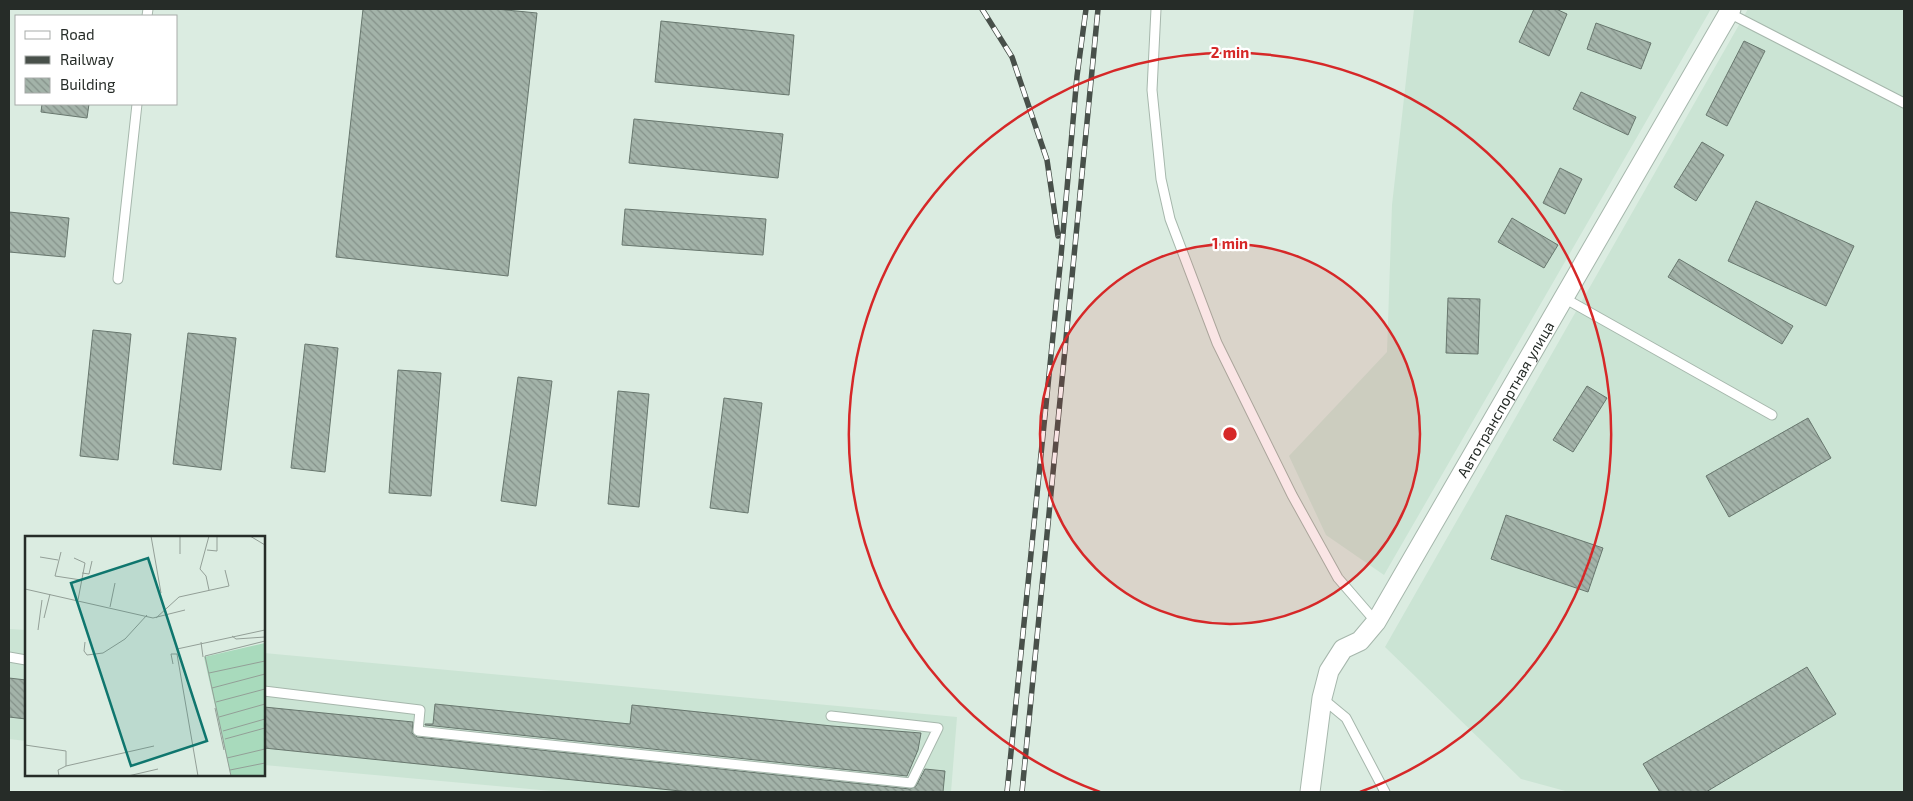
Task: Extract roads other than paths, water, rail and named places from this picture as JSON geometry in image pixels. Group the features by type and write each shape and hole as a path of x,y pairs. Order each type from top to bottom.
{"street":[{"name":"Автотранспортная улица","path":"1310,792 1322,698 1329,671 1343,649 1360,641 1376,622 1730,11"}],"lane":[{"path":"1156,9 1152,90 1161,180 1170,219 1217,343 1292,495 1338,578 1376,622"},
{"path":"1730,11 1904,103"},
{"path":"118,279 137,105"},
{"path":"1564,298 1772,414"},
{"path":"9,657 25,660"},
{"path":"265,691 420,710 418,731 911,783 938,728 830,716"},
{"path":"1322,698 1346,718 1384,792"}],"railway":[{"path":"982,9 1012,57 1047,160 1058,236"},
{"path":"1007,792 1061,256 1077,76 1086,9"},
{"path":"1022,792 1098,9"}]}
